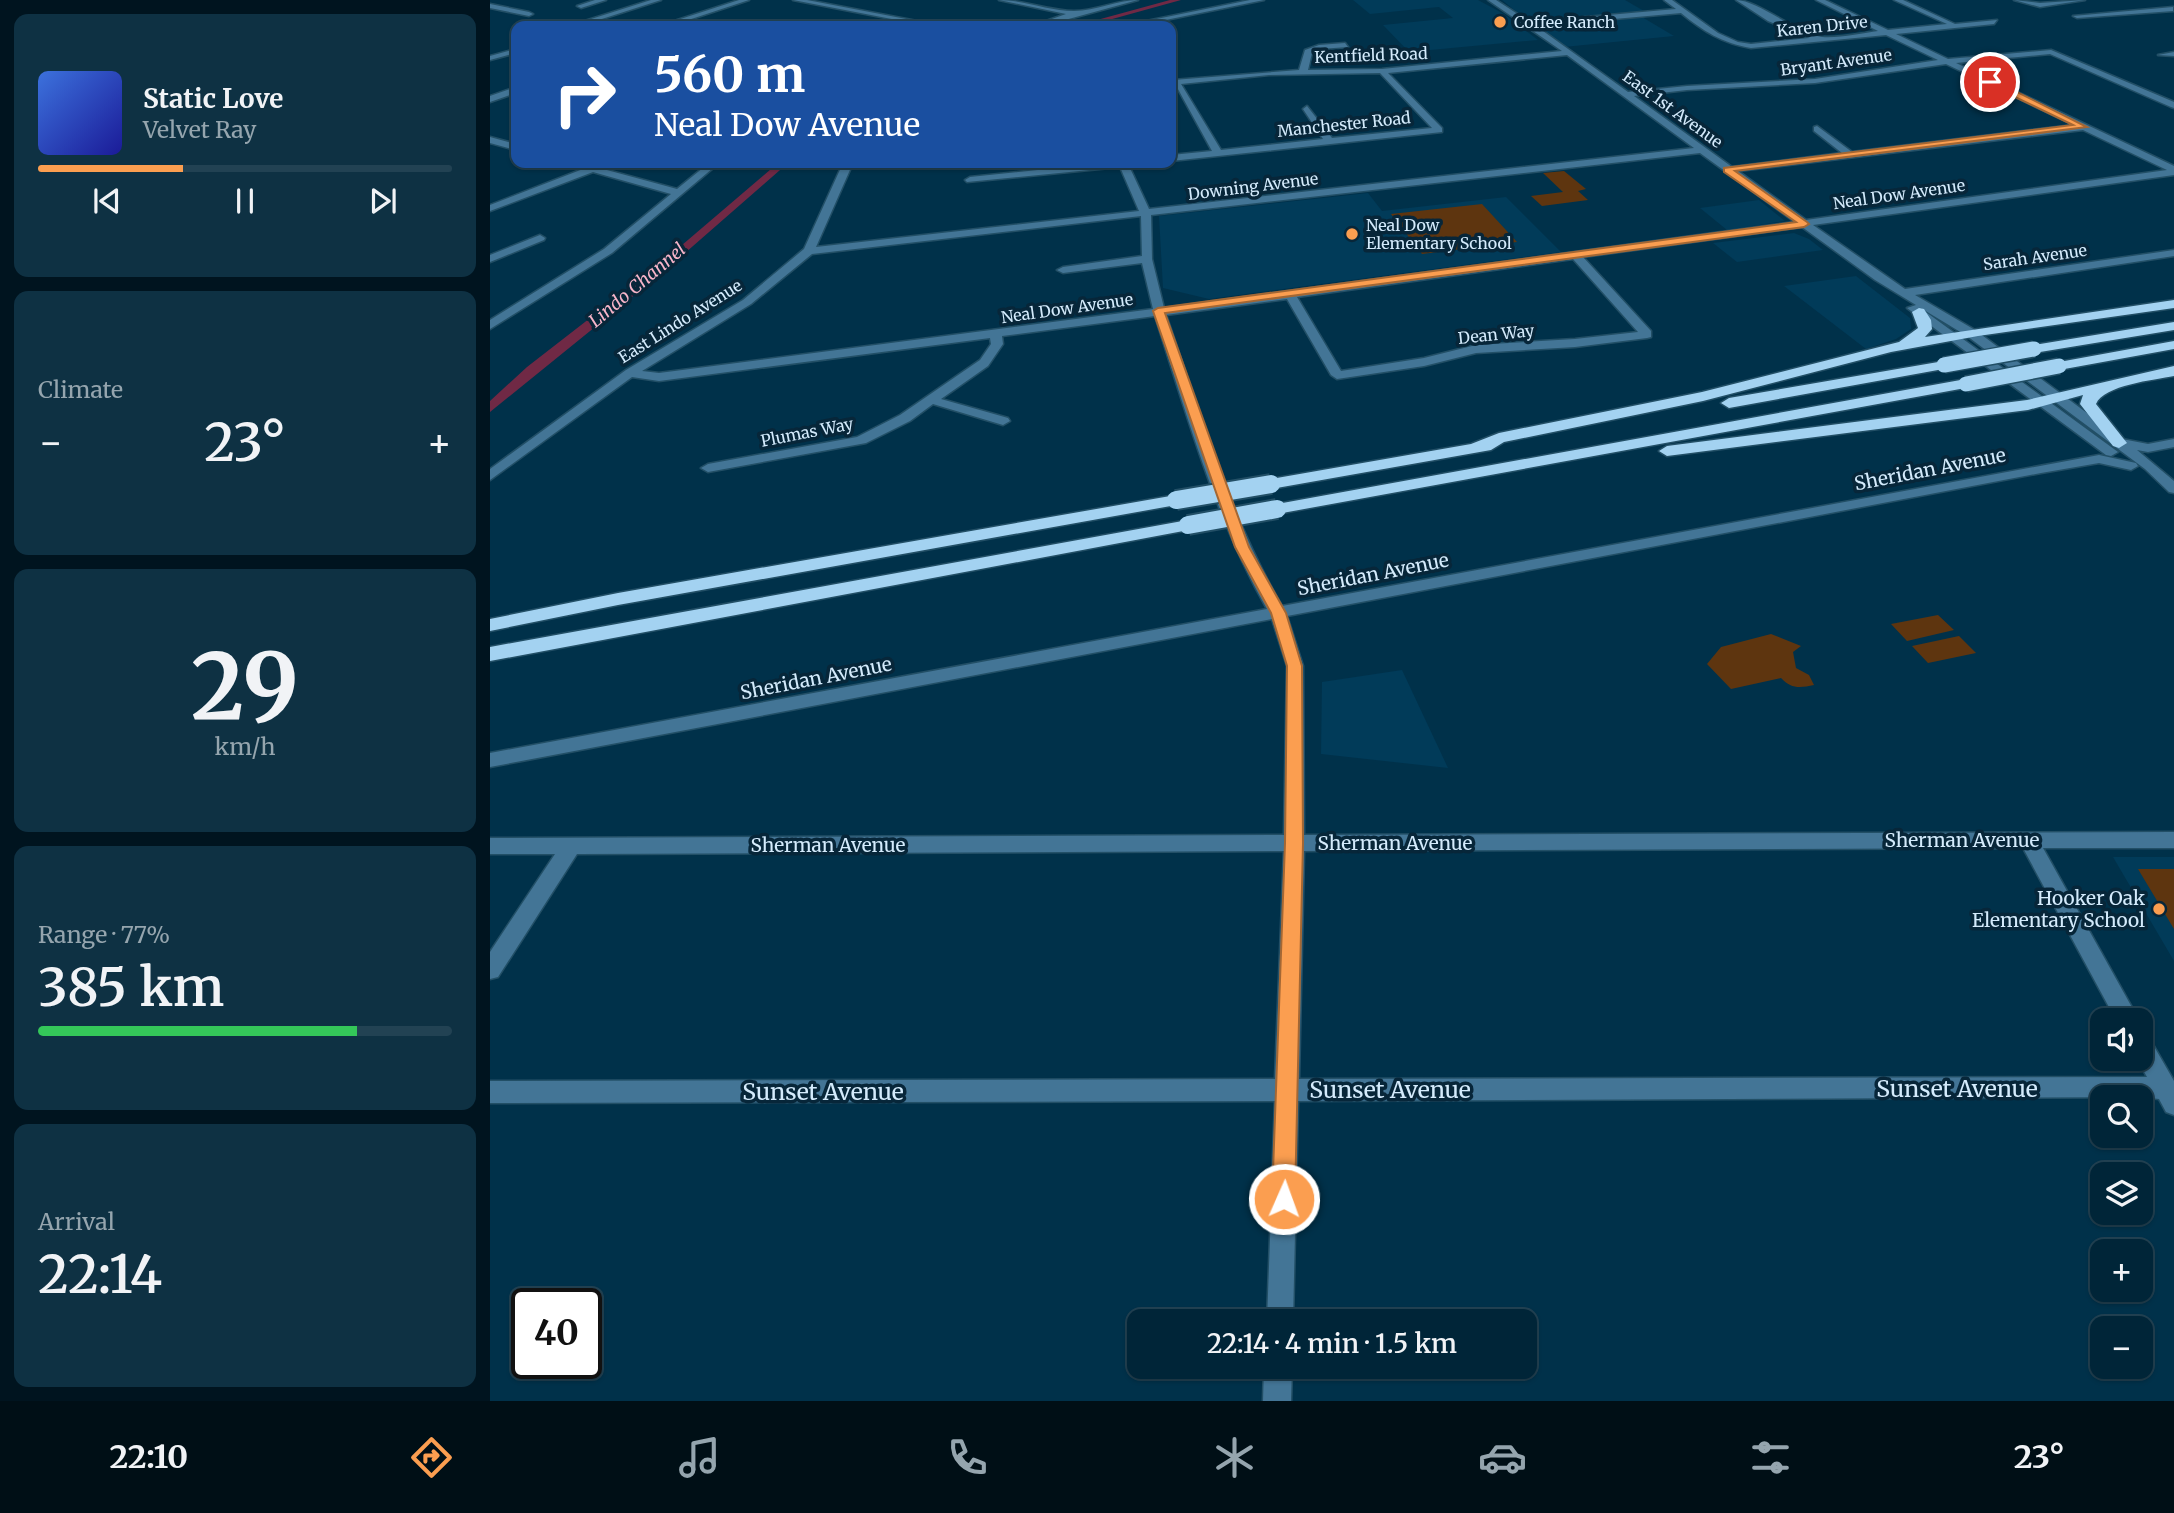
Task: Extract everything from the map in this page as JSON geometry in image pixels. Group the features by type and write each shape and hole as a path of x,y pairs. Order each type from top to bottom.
{"highway":[{"path":"1478,447 1499,438 1703,396 1891,348 1970,333 2174,304"},
{"path":"1891,348 1922,335 1926,325 1919,312"},
{"path":"490,625 618,598 2174,326"},
{"path":"490,654 618,628 2174,345"},
{"path":"1484,470 1556,465 2026,406 2174,371"},
{"path":"2104,388 2090,397 2088,404 2119,443"}],"street":[{"path":"581,6 603,0"},
{"path":"589,21 658,0"},
{"path":"679,21 746,0"},
{"path":"796,0 912,21"},
{"path":"1002,0 1076,13"},
{"path":"1051,21 1135,0"},
{"path":"1152,21 1261,0"},
{"name":"East 1st Avenue","path":"1491,0 1529,24 1727,170 1903,294 1941,312 2119,443"},
{"name":"Karen Drive","path":"1667,0 1716,37 1730,43 1758,46 1994,22"},
{"path":"1739,0 1771,19 1821,40"},
{"path":"1819,0 2174,171"},
{"path":"1897,0 1955,26"},
{"path":"2017,0 2030,4 2082,0"},
{"path":"2035,0 2056,3"},
{"path":"2147,0 2174,9"},
{"path":"490,6 529,14"},
{"path":"2077,16 2174,9"},
{"path":"1529,24 1682,11"},
{"path":"1303,72 1308,52 1319,47 1345,45"},
{"path":"490,58 511,52"},
{"name":"Bryant Avenue","path":"1624,95 1687,88 1815,81 1916,64 2050,52 2152,96"},
{"name":"Kentfield Road","path":"1176,82 1303,72 1382,71 1568,53"},
{"path":"2162,55 2174,54"},
{"name":"Manchester Road","path":"1176,157 1440,130 1382,71"},
{"name":"Kentfield Road","path":"1176,84 1218,152"},
{"path":"490,99 511,92"},
{"path":"2152,96 2174,93"},
{"path":"2152,96 2174,105"},
{"path":"1307,109 1329,141"},
{"path":"1727,170 2082,127"},
{"path":"1817,129 1851,156"},
{"path":"490,140 511,146"},
{"path":"503,152 511,149"},
{"name":"Downing Avenue","path":"809,251 1700,150"},
{"path":"588,168 676,192"},
{"path":"490,325 608,251 707,168"},
{"name":"East Lindo Avenue","path":"490,476 630,373 747,302 809,251 846,168"},
{"path":"970,180 1079,168"},
{"path":"1126,168 1146,214 1147,259 1158,311 1242,547 1278,613 1289,641 1296,680 1280,1309"},
{"path":"490,208 592,169"},
{"name":"Neal Dow Avenue","path":"630,373 659,377 996,334 1576,256 2174,171"},
{"path":"490,259 540,238"},
{"name":"Sarah Avenue","path":"1903,294 2174,253"},
{"name":"Dean Way","path":"1290,295 1338,375 1424,362 1476,349 1574,343 1647,334 1576,256"},
{"path":"1063,270 1147,259"},
{"name":"East 1st Avenue","path":"1903,294 1907,303 2040,402 2098,442 2140,458 2174,490"},
{"name":"Plumas Way","path":"708,468 861,440 932,400 984,363 997,344 996,334"},
{"path":"932,400 1003,421"},
{"path":"2098,442 2099,459"},
{"name":"Sheridan Avenue","path":"2119,443 2140,458"},
{"name":"Sheridan Avenue","path":"490,760 2099,459 2140,458 2174,443"},
{"path":"2028,840 2121,1008"},
{"name":"Sherman Avenue","path":"490,846 2174,840"},
{"path":"490,970 571,846"},
{"path":"2153,1067 2169,1096"},
{"name":"Sunset Avenue","path":"490,1092 1287,1088 2169,1096"},
{"path":"1277,1401 1278,1379"}],"shaded area":[{"path":"1353,0 1478,0 1504,14 1538,40 1409,52 1383,25 1453,18 1439,7 1370,14"},
{"path":"1502,0 1625,0 1644,11 1532,22"},
{"path":"1642,17 1674,36 1564,47 1538,28"},
{"path":"1564,171 1586,189 1578,191 1588,200 1542,206 1531,196 1563,192 1543,173"},
{"name":"Neal Dow Elementary School","path":"1368,193 1382,211 1506,197 1561,252 1209,299 1163,288 1159,216"},
{"path":"1759,200 1785,221 1727,230 1700,208"},
{"path":"1482,204 1517,242 1422,254 1391,214"},
{"path":"1794,233 1809,239 1823,250 1737,262 1713,243"},
{"path":"1856,276 1910,318 1911,329 1896,339 1866,349 1784,286"},
{"path":"1938,615 1954,630 1907,641 1891,624"},
{"path":"1771,634 1801,646 1793,652 1796,668 1809,675 1814,685 1796,687 1781,678 1731,689 1707,664 1721,647"},
{"path":"1959,636 1976,653 1928,663 1912,646"},
{"path":"1402,670 1448,768 1321,754 1322,682"},
{"name":"Hooker Oak Elementary School","path":"2113,857 2174,857 2174,961"},
{"path":"2138,869 2174,869 2174,929"}],"waterway":[{"name":"Lindo Channel","path":"1098,21 1178,0"},
{"name":"Lindo Channel","path":"490,408 531,370 665,265 777,168"}],"place":[{"name":"Coffee Ranch","path":"1500,22"},
{"name":"Neal Dow Elementary School","path":"1352,234"},
{"name":"Hooker Oak Elementary School","path":"2159,909"}],"route":[{"path":"1284,1199 1294,843 1295,666 1278,613 1242,547 1158,311 1804,224 1727,170 2082,127 1990,82"}]}
